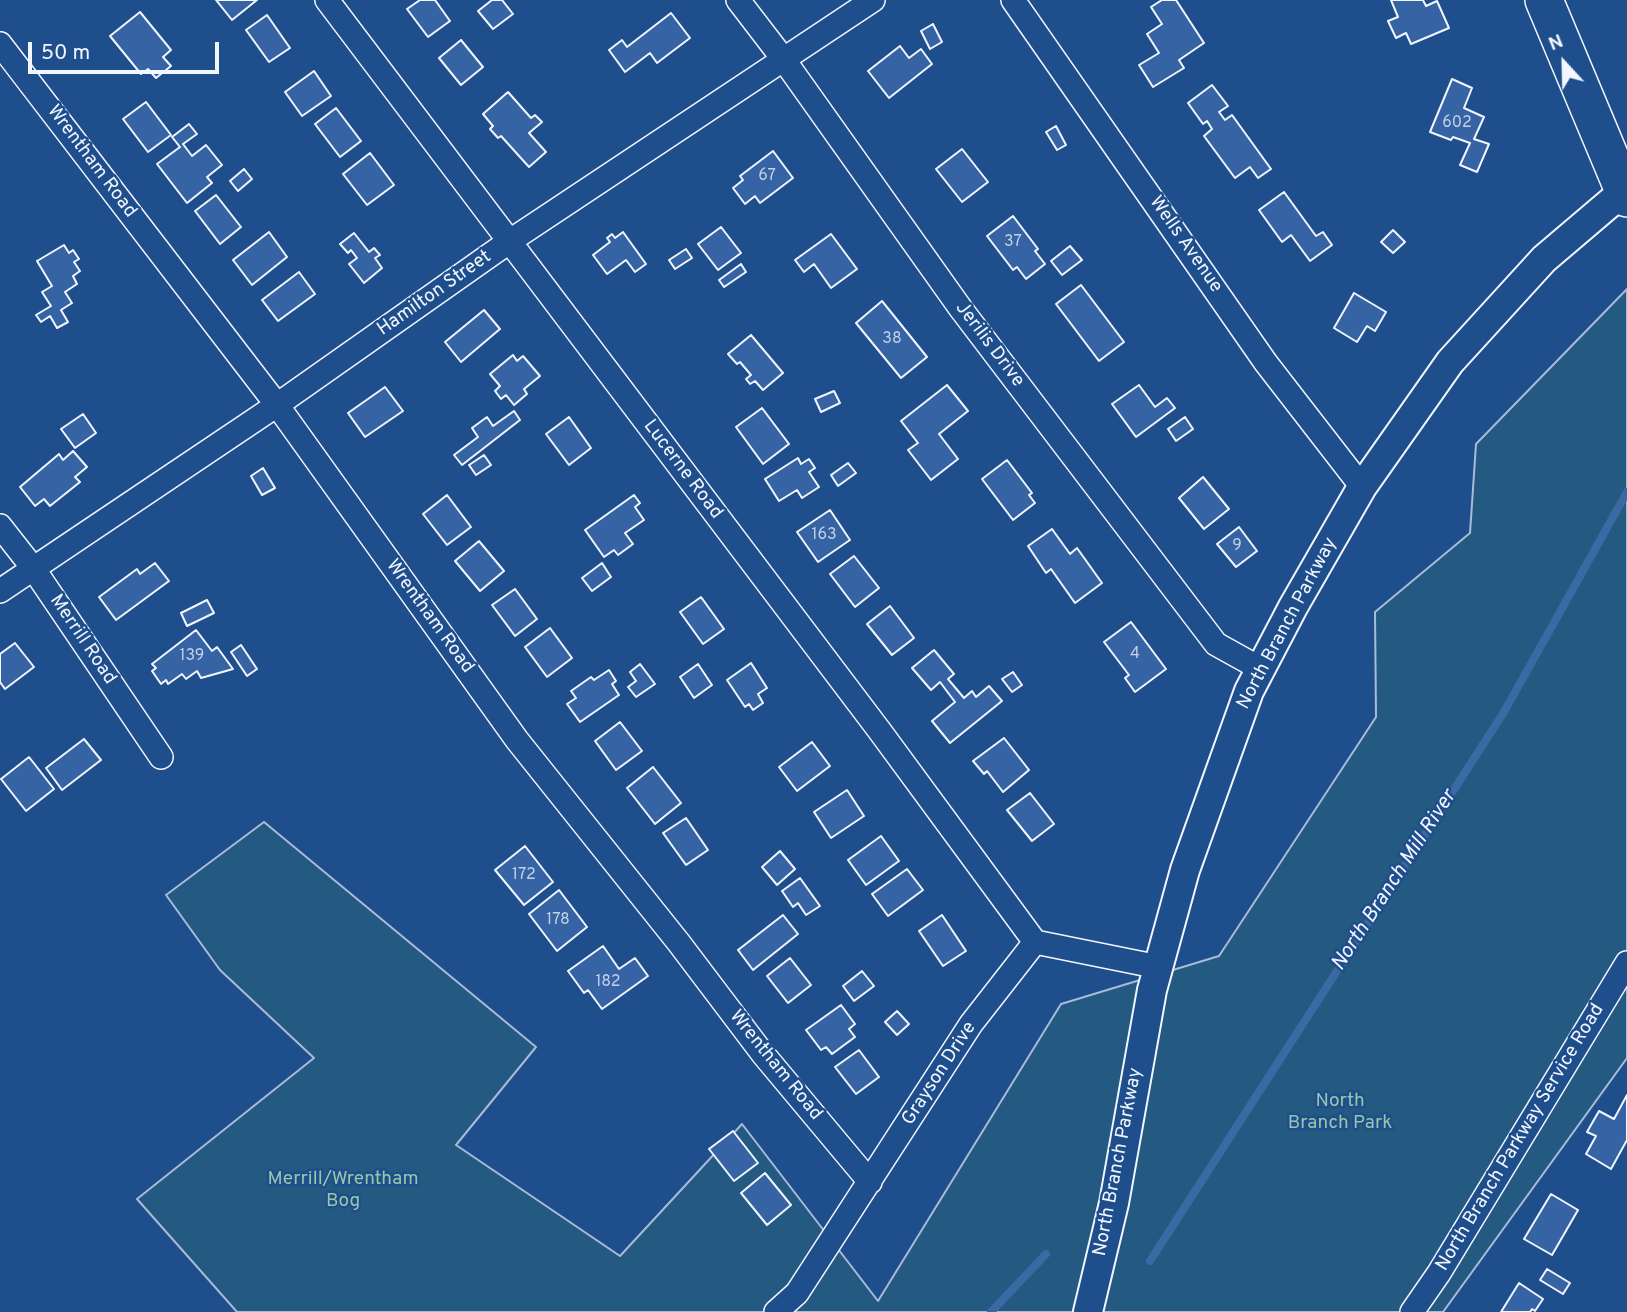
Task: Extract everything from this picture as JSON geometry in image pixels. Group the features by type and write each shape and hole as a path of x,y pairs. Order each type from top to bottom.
{"main road":[{"path":"1544,0 1625,195"}],"street":[{"name":"Lucerne Road","path":"327,0 879,730 1035,942"},
{"name":"Jerilis Drive","path":"738,0 784,60 961,309 1216,644 1261,668"},
{"name":"Hamilton Street","path":"0,591 277,405 510,241 873,0"},
{"name":"Wells Avenue","path":"1013,0 1109,134 1266,363 1362,487"},
{"name":"Wrentham Road","path":"0,44 277,405 517,740 679,943 763,1054 870,1182"},
{"name":"North Branch Parkway","path":"1088,1312 1114,1203 1149,1003 1158,967 1185,870 1249,691 1293,607 1362,487 1450,362 1544,259 1625,195"},
{"name":"Merrill Road","path":"0,526 33,568 161,757"},
{"path":"1035,942 1158,967"},
{"name":"Grayson Drive","path":"776,1312 797,1293 971,1024 1035,942"},
{"name":"North Branch Parkway Service Road","path":"1412,1312 1446,1261 1627,962"}],"green space":[{"name":"North Branch Park","path":"1627,289 1627,1058 1443,1312 237,1312 137,1199 314,1058 220,970 166,895 264,822 536,1047 456,1145 620,1256 742,1124 878,1301 1061,1004 1219,956 1376,717 1375,612 1470,533 1476,444"}],"building":[{"path":"216,0 257,0 232,20"},
{"path":"420,0 435,0 450,21 428,37 407,9"},
{"path":"492,0 502,0 513,14 493,29 478,11"},
{"path":"1162,0 1176,0 1204,43 1179,60 1184,68 1153,87 1139,65 1159,53 1147,34 1162,24 1151,7"},
{"path":"1391,0 1423,0 1426,6 1437,1 1449,28 1411,44 1406,33 1396,38 1388,21 1398,17"},
{"path":"140,12 171,50 163,57 171,66 156,78 148,69 141,74 110,36"},
{"path":"671,13 690,38 657,63 650,53 625,72 609,50 622,40 627,47"},
{"path":"267,15 290,48 269,62 246,30"},
{"path":"933,24 942,42 930,49 921,31"},
{"path":"461,40 483,67 461,85 439,58"},
{"path":"900,46 909,58 921,49 932,64 889,98 868,71"},
{"path":"314,71 331,96 302,116 285,92"},
{"path":"1452,79 1472,88 1464,108 1484,117 1474,139 1489,144 1477,172 1460,165 1470,143 1453,137 1451,140 1430,132"},
{"path":"1212,85 1228,106 1219,112 1225,120 1232,115 1271,169 1258,178 1250,167 1235,178 1204,136 1212,129 1207,121 1203,124 1188,103"},
{"path":"508,92 531,118 535,115 542,122 529,133 546,152 529,167 501,136 498,138 490,129 493,126 483,114"},
{"path":"146,102 171,135 148,152 123,119"},
{"path":"336,108 361,141 340,157 315,124"},
{"path":"189,124 197,134 183,144 192,156 206,145 222,165 207,177 212,183 187,203 157,164 180,147 172,137"},
{"path":"1056,126 1066,145 1057,150 1046,132"},
{"path":"962,149 988,182 962,202 936,169"},
{"path":"773,151 793,178 760,203 755,196 745,204 733,188 743,180 740,176"},
{"path":"370,153 394,185 367,205 343,174"},
{"path":"244,169 252,179 238,191 230,181"},
{"path":"1284,192 1316,236 1323,232 1332,245 1310,261 1291,235 1282,242 1259,210"},
{"path":"216,195 241,227 220,244 195,211"},
{"path":"1013,216 1038,249 1035,251 1045,264 1026,279 1017,267 1013,270 987,236"},
{"path":"721,227 741,253 718,270 698,244"},
{"path":"1393,230 1405,242 1393,253 1381,242"},
{"path":"269,232 287,257 252,285 233,260"},
{"path":"623,232 646,264 635,272 626,260 607,274 593,255 610,242 607,238 612,234 615,238"},
{"path":"354,233 369,252 374,248 380,255 375,258 382,268 364,283 349,264 357,258 351,250 348,253 340,244"},
{"path":"831,234 857,269 831,288 814,264 804,272 795,260"},
{"path":"64,245 69,253 73,250 79,259 74,262 80,271 73,276 77,284 65,292 72,303 61,310 68,322 57,328 50,316 41,322 36,315 51,306 42,292 52,286 37,261"},
{"path":"1070,246 1082,260 1062,275 1051,261"},
{"path":"686,249 692,258 675,269 669,260"},
{"path":"741,264 746,272 724,287 719,280"},
{"path":"299,272 315,294 278,321 262,300"},
{"path":"1081,285 1124,342 1099,361 1056,304"},
{"path":"1354,293 1386,312 1375,331 1367,326 1357,342 1334,328"},
{"path":"882,301 927,357 901,378 856,323"},
{"path":"484,310 500,329 461,362 445,342"},
{"path":"751,335 783,373 763,390 755,381 750,384 746,379 751,375 740,362 737,364 728,354"},
{"path":"513,355 517,361 523,356 540,376 524,389 527,394 514,405 506,395 501,399 495,391 500,386 490,374"},
{"path":"947,385 968,411 939,434 958,459 931,480 908,450 918,443 901,421"},
{"path":"1139,385 1155,407 1167,398 1175,408 1136,437 1112,404"},
{"path":"385,387 403,411 365,437 348,413"},
{"path":"834,391 840,403 821,412 815,399"},
{"path":"762,408 789,444 763,464 736,427"},
{"path":"514,411 520,420 462,465 454,455 478,437 472,428 487,417 493,426"},
{"path":"83,414 96,433 75,448 61,429"},
{"path":"569,417 591,448 569,465 546,434"},
{"path":"1185,417 1193,429 1176,441 1168,429"},
{"path":"73,451 87,467 75,477 80,482 50,506 44,499 35,506 20,487 59,454 63,460"},
{"path":"484,455 491,465 476,475 469,465"},
{"path":"798,458 801,464 809,459 815,468 809,472 819,487 802,498 797,490 779,501 765,479"},
{"path":"1007,460 1032,493 1029,495 1035,503 1013,520 982,479"},
{"path":"848,463 856,473 838,486 831,475"},
{"path":"263,468 275,488 262,495 251,476"},
{"path":"1203,477 1229,509 1204,529 1179,498"},
{"path":"447,495 471,527 447,545 423,514"},
{"path":"634,495 640,503 635,507 644,520 625,533 633,544 618,555 614,550 604,557 585,530"},
{"path":"830,510 850,540 818,562 797,532"},
{"path":"1239,527 1257,551 1236,567 1217,544"},
{"path":"1052,529 1070,554 1077,548 1102,583 1075,603 1051,569 1046,573 1028,546"},
{"path":"479,541 504,571 480,591 455,561"},
{"path":"854,556 879,588 855,607 830,574"},
{"path":"155,563 169,581 116,620 99,597 137,569 140,574"},
{"path":"602,563 611,577 592,591 582,578"},
{"path":"515,589 537,619 515,636 492,605"},
{"path":"701,597 724,629 703,644 680,612"},
{"path":"207,600 214,613 187,626 181,613"},
{"path":"890,606 914,638 892,655 867,624"},
{"path":"1131,622 1166,669 1135,692 1125,678 1129,675 1104,642"},
{"path":"550,628 572,658 547,677 525,647"},
{"path":"196,630 212,651 217,647 233,669 201,678 197,671 186,679 182,674 168,684 166,680 161,684 152,671 156,668 152,664"},
{"path":"15,643 34,667 5,689 0,682 0,654"},
{"path":"241,645 257,669 247,676 231,652"},
{"path":"934,650 954,674 948,679 964,698 972,691 976,697 989,686 1002,701 950,743 932,721 955,702 940,682 931,690 912,668"},
{"path":"751,663 767,688 758,694 763,703 753,710 749,704 745,707 727,680"},
{"path":"640,664 655,684 636,697 628,687 636,681 630,672"},
{"path":"698,664 712,685 694,698 680,677"},
{"path":"609,670 616,681 612,684 619,695 580,722 567,704 576,698 571,691 591,677 594,680"},
{"path":"1013,672 1022,685 1012,692 1002,679"},
{"path":"620,722 642,751 616,770 595,741"},
{"path":"1004,738 1029,770 1003,792 987,771 984,774 973,761"},
{"path":"84,739 101,760 62,790 46,768"},
{"path":"812,742 830,766 797,791 779,767"},
{"path":"29,757 54,789 26,811 1,779"},
{"path":"653,767 681,803 655,824 627,788"},
{"path":"847,790 864,816 831,838 814,812"},
{"path":"1030,793 1054,824 1032,841 1007,810"},
{"path":"686,818 708,850 686,865 663,833"},
{"path":"881,836 899,861 866,885 848,860"},
{"path":"525,846 553,882 524,905 495,870"},
{"path":"780,851 795,869 777,885 762,867"},
{"path":"907,869 923,890 888,916 872,894"},
{"path":"800,878 820,906 806,915 798,903 793,907 782,891"},
{"path":"559,890 587,927 557,951 529,914"},
{"path":"783,915 798,934 753,970 738,950"},
{"path":"942,915 966,951 943,966 919,931"},
{"path":"603,946 619,969 635,958 648,976 602,1009 588,990 584,993 568,971"},
{"path":"790,958 811,985 788,1003 767,976"},
{"path":"862,971 874,986 854,1001 843,986"},
{"path":"841,1005 855,1024 849,1029 855,1037 832,1054 826,1047 821,1050 806,1030"},
{"path":"897,1011 909,1024 897,1035 885,1022"},
{"path":"859,1050 879,1077 856,1094 835,1067"},
{"path":"1627,1095 1627,1140 1611,1169 1586,1154 1596,1136 1587,1132 1599,1111 1614,1119"},
{"path":"733,1131 758,1163 734,1181 709,1149"},
{"path":"765,1173 791,1205 767,1225 741,1193"},
{"path":"1551,1194 1578,1210 1552,1255 1524,1239"},
{"path":"1547,1269 1570,1283 1563,1294 1540,1280"},
{"path":"1519,1283 1543,1299 1535,1311 1501,1312"}],"waterway":[{"name":"North Branch Mill River","path":"1150,1261 1504,712 1627,492"},
{"name":"North Branch Mill River","path":"991,1312 1046,1254"}],"park label":[{"name":"Merrill/Wrentham Bog","path":"343,1191"}]}
